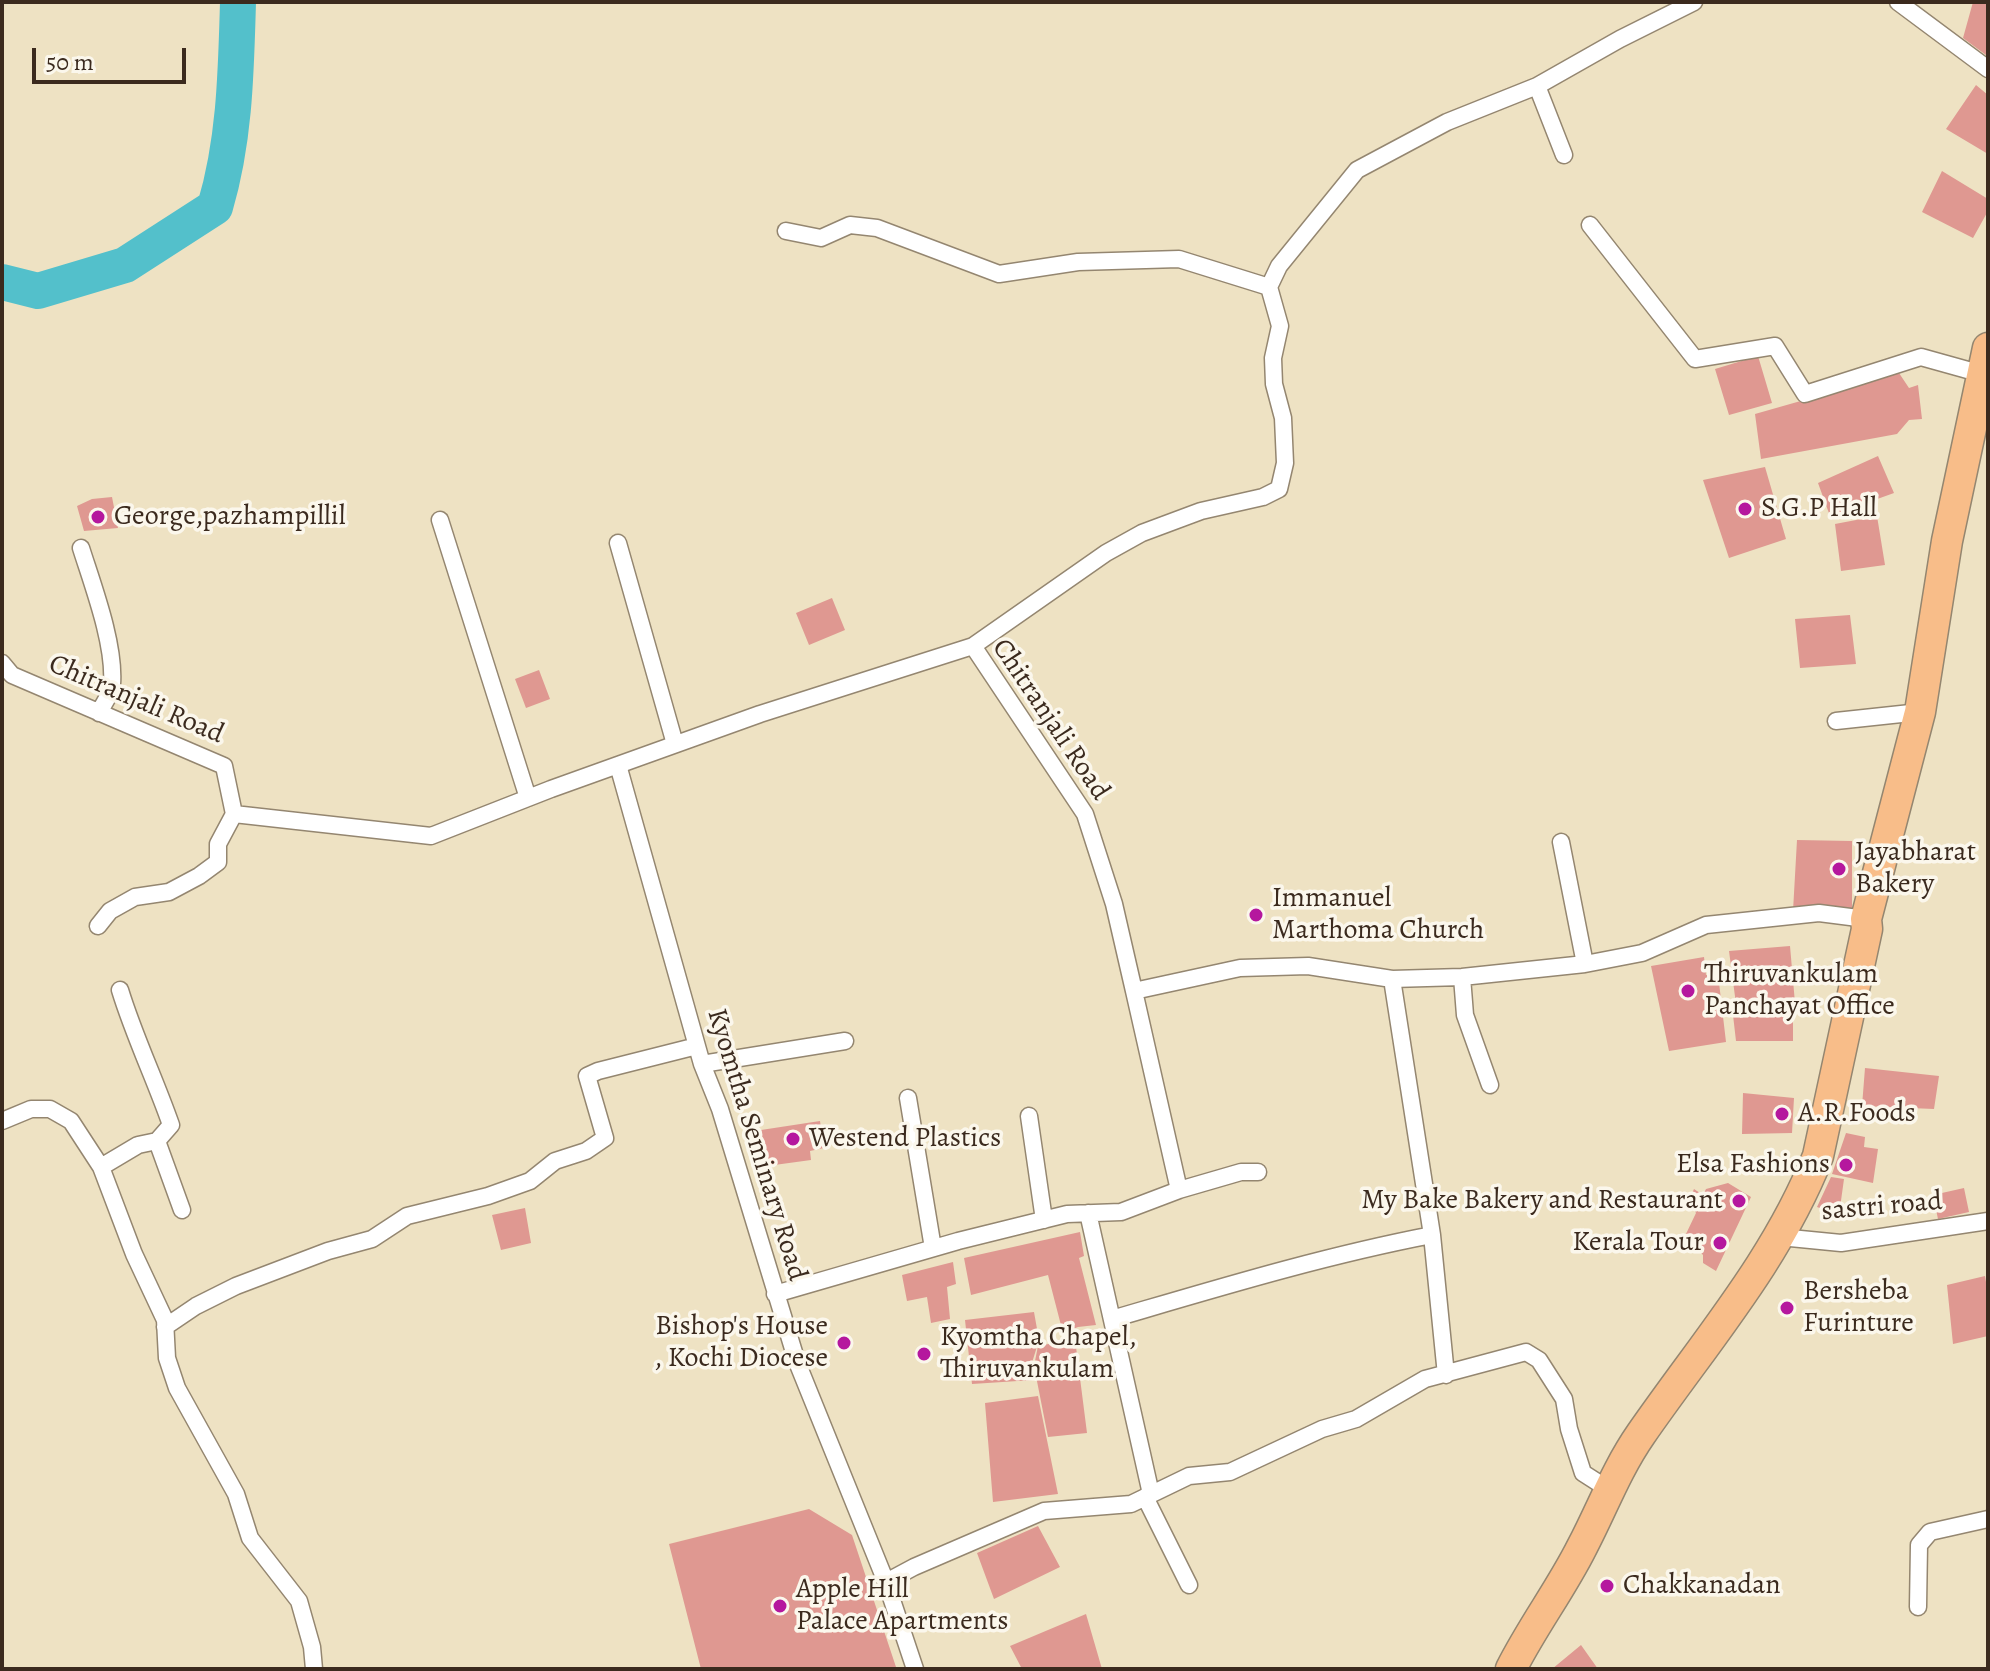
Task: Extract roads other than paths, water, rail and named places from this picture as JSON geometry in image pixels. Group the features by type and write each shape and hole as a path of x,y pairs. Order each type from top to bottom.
{"highway":[{"path":"1516,1666 1581,1549 1608,1489 1642,1433 1743,1295 1780,1237 1818,1156 1849,1018 1867,929 1866,919 1920,712 1947,541 1985,361"}],"street":[{"path":"973,646 1106,553 1142,533 1201,511 1263,497 1279,489 1285,463 1283,418 1274,384 1273,358 1280,326 1269,287 1279,266 1357,170 1447,122 1537,86 1694,2"},
{"path":"1898,2 1988,69"},
{"path":"1537,86 1564,155"},
{"path":"786,231 821,238 850,225 877,228 999,274 1078,262 1179,259 1269,287"},
{"path":"1590,225 1695,359 1775,346 1805,394 1921,357 1985,361"},
{"path":"440,520 528,798"},
{"path":"618,543 675,744"},
{"path":"81,548 99,602 108,648 112,686 99,713"},
{"name":"Chitranjali Road","path":"2,663 12,675 224,766 234,814 431,836 760,714 973,646 1085,814 1114,904 1179,1190"},
{"path":"1836,721 1920,712"},
{"name":"Kyomtha Seminary Road","path":"618,765 702,1064 720,1109 797,1362 886,1582 915,1669"},
{"path":"98,926 110,911 135,897 169,892 218,862 218,844 234,814"},
{"path":"1561,842 1585,964"},
{"path":"1134,991 1240,968 1308,966 1392,979 1462,977 1585,964 1642,953 1706,925 1819,913 1866,919"},
{"path":"1462,977 1465,1015 1490,1085"},
{"path":"1392,979 1432,1235 1446,1375"},
{"path":"101,1167 138,1145 157,1141 171,1125 148,1062 135,1038 120,990"},
{"path":"702,1064 845,1041"},
{"path":"165,1327 196,1306 236,1286 328,1251 372,1239 407,1216 488,1196 530,1181 555,1161 586,1151 605,1138 587,1076 697,1046"},
{"path":"908,1098 933,1248"},
{"path":"2,1121 31,1109 50,1109 71,1121 101,1167 134,1254 165,1320 167,1358 177,1388 236,1494 250,1538 299,1601 312,1647 314,1669"},
{"path":"1029,1116 1044,1220"},
{"path":"157,1141 182,1210"},
{"path":"775,1294 933,1248 1067,1214 1121,1212 1179,1190 1241,1172 1258,1172"},
{"path":"1088,1213 1148,1496 1189,1585"},
{"name":"sastri road","path":"1780,1237 1841,1243 1988,1221"},
{"path":"1112,1319 1366,1247 1432,1235"},
{"path":"886,1582 1044,1511 1131,1504 1189,1476 1230,1472 1322,1429 1356,1419 1425,1379 1526,1352 1539,1360 1564,1399 1569,1429 1583,1473 1608,1489"},
{"path":"1918,1607 1919,1545 1930,1532 1988,1519"}],"waterway":[{"path":"2,282 38,291 125,265 215,207 231,131 238,2"}],"place":[{"name":"S.G.P Hall","path":"1745,509"},
{"name":"George,pazhampillil","path":"98,517"},
{"name":"Jayabharat Bakery","path":"1839,869"},
{"name":"Immanuel Marthoma Church","path":"1256,915"},
{"name":"Thiruvankulam Panchayat Office","path":"1688,991"},
{"name":"A.R.Foods","path":"1782,1114"},
{"name":"Westend Plastics","path":"793,1139"},
{"name":"Elsa Fashions","path":"1846,1165"},
{"name":"My Bake Bakery and Restaurant","path":"1739,1201"},
{"name":"Kerala Tour","path":"1720,1243"},
{"name":"Bersheba Furinture","path":"1787,1308"},
{"name":"Bishop's House , Kochi Diocese","path":"844,1343"},
{"name":"Kyomtha Chapel, Thiruvankulam","path":"924,1354"},
{"name":"Chakkanadan","path":"1607,1586"},
{"name":"Apple Hill Palace Apartments","path":"780,1606"}]}
